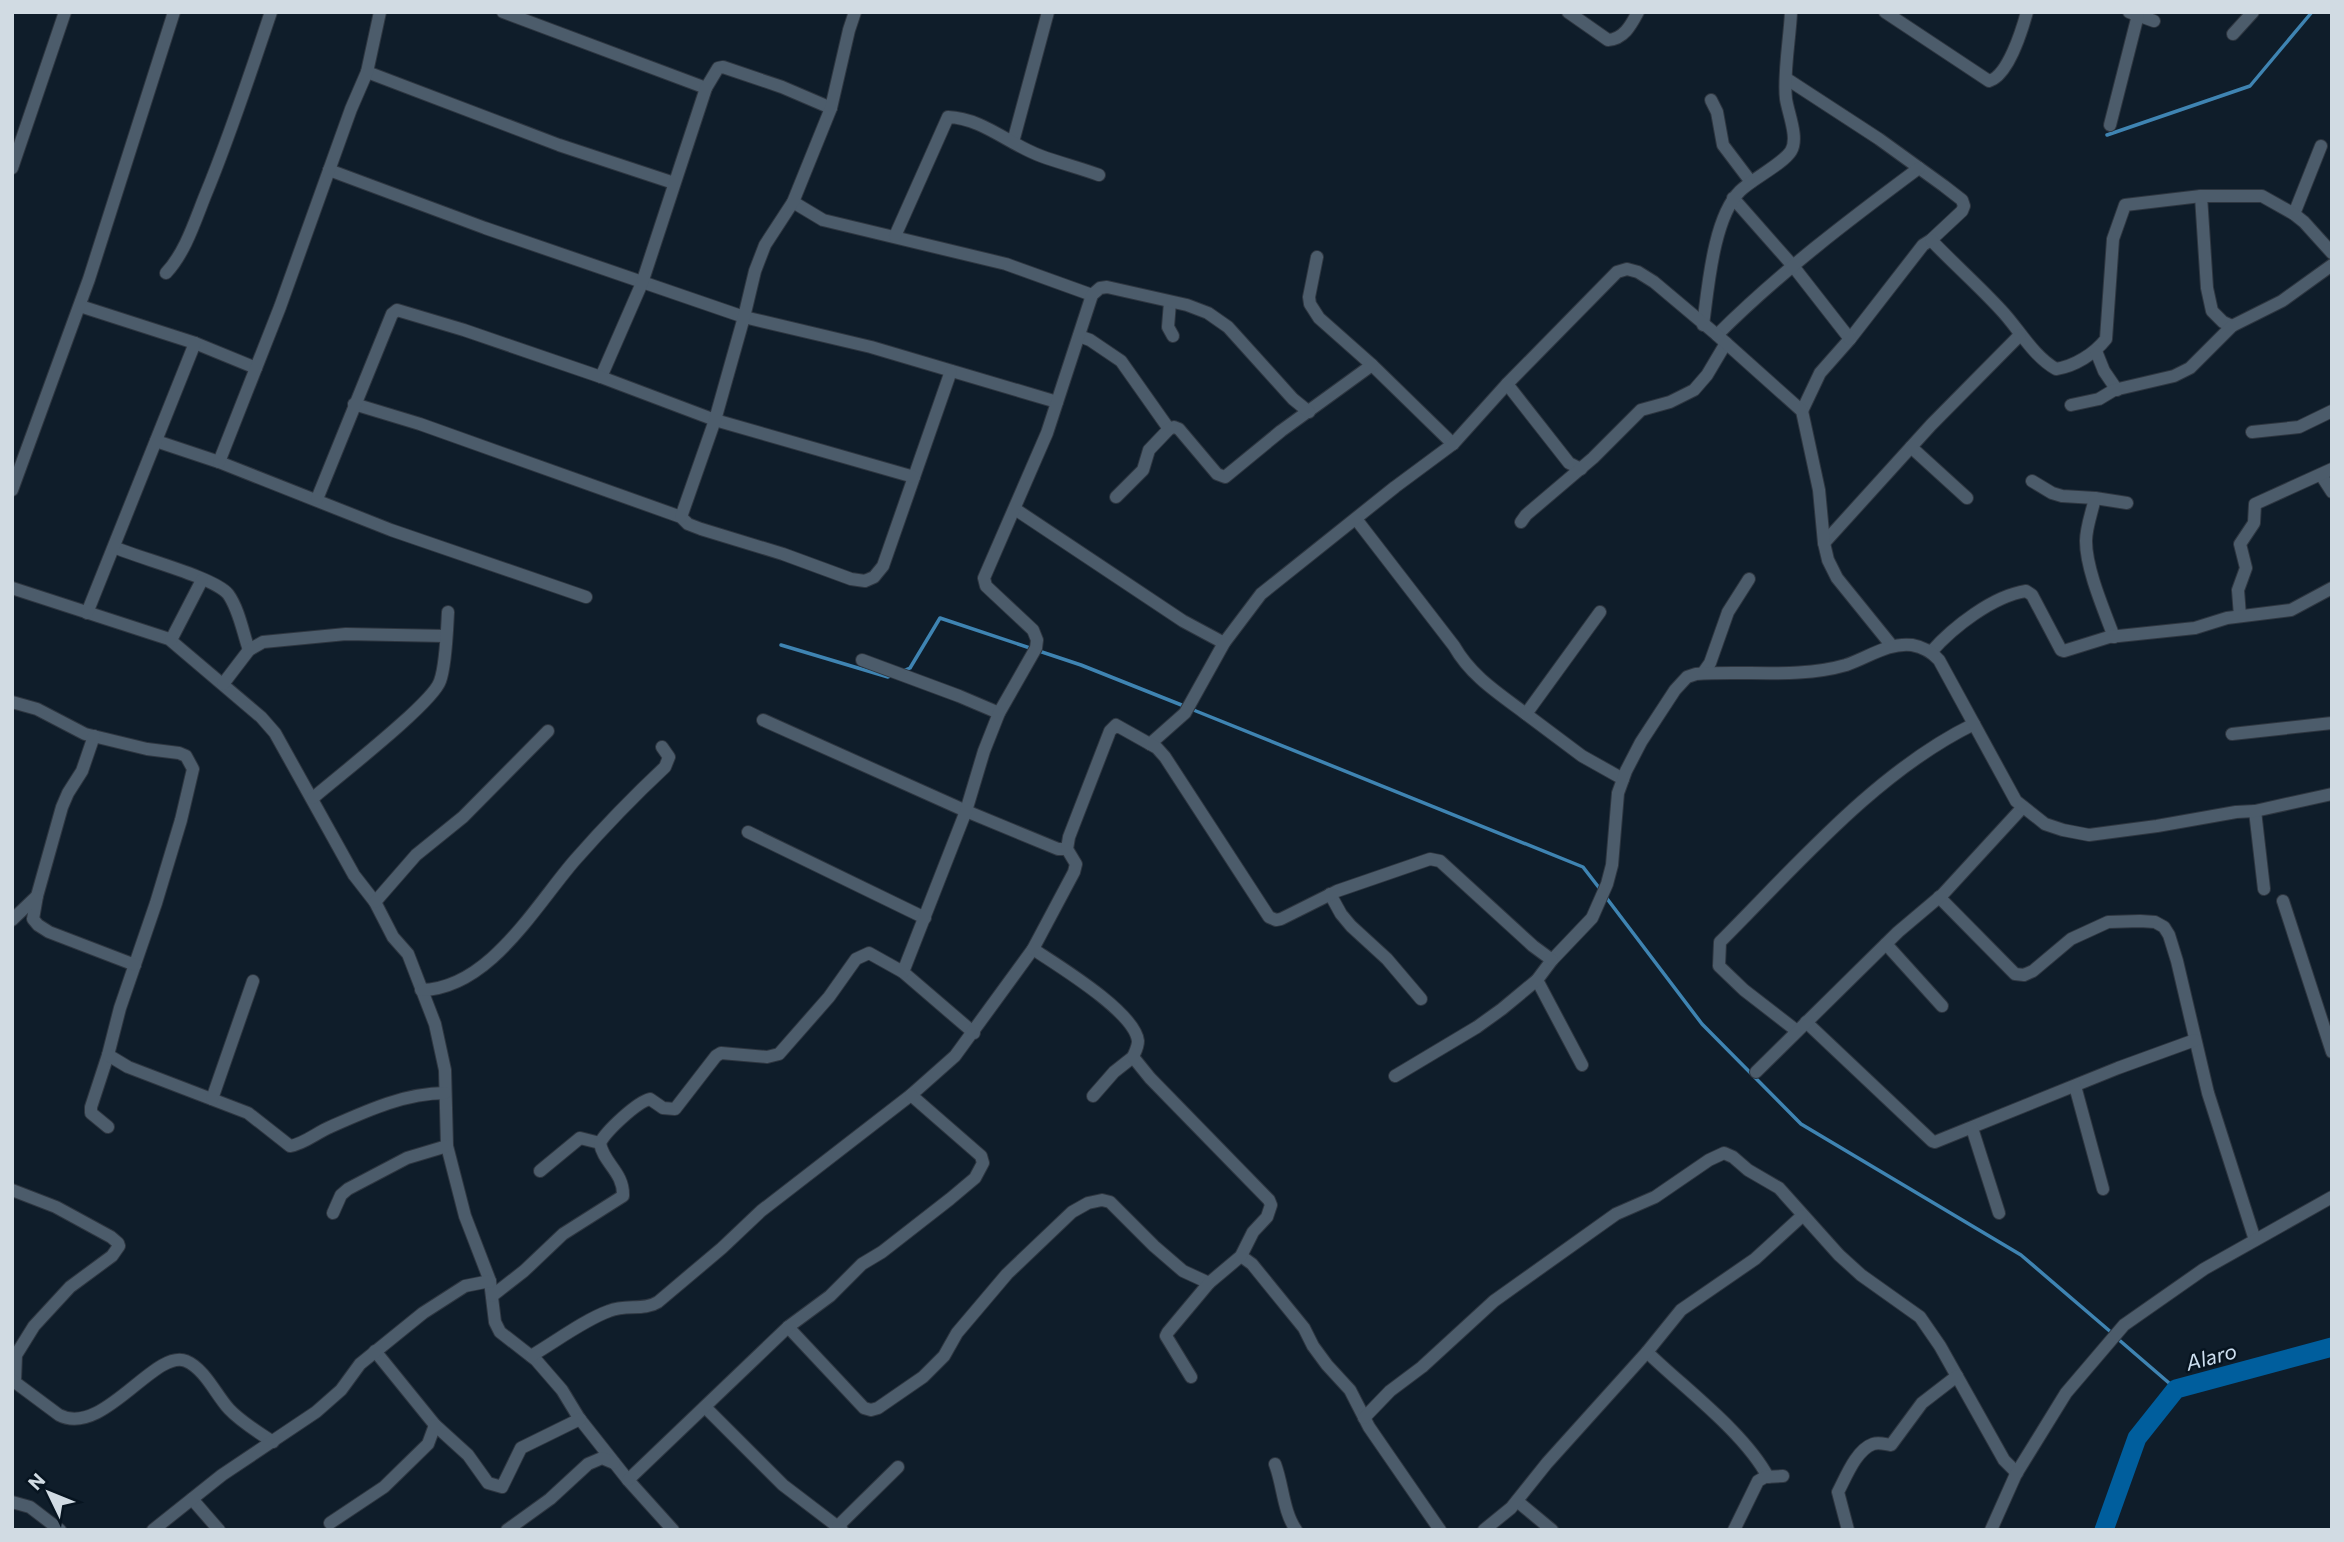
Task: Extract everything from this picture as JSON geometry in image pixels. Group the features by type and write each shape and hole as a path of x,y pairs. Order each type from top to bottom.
{"street":[{"path":"12,168 65,12"},
{"path":"12,490 80,306 174,12"},
{"path":"166,273 173,265 196,220 229,138 271,12"},
{"path":"219,462 367,72 380,12"},
{"path":"503,12 525,16 706,88"},
{"path":"681,517 715,420 755,271 765,245 793,202 831,108 855,12"},
{"path":"1013,142 1048,12"},
{"path":"1568,12 1608,40 1615,40 1624,33 1638,12"},
{"path":"1703,325 1716,246 1733,198 1791,151 1794,142 1786,94 1791,12"},
{"path":"1885,12 1989,81 1999,76 2008,62 2027,12"},
{"path":"2234,34 2253,12"},
{"path":"2110,125 2133,14 2154,21"},
{"path":"601,377 642,283 706,88 718,68 723,67 782,87 831,108"},
{"path":"367,72 559,145 674,183"},
{"path":"1787,79 1919,168 1962,200 1964,206 1962,211 1923,245 1820,373 1802,411"},
{"path":"1711,100 1717,112 1723,145 1751,182"},
{"path":"895,236 948,117 986,128 1039,156 1069,163 1099,175"},
{"path":"2294,214 2321,146"},
{"path":"1521,522 1641,410 1670,402 1694,390 1707,375 1722,339 1755,298 1849,220 1919,168"},
{"path":"329,170 485,228 744,317 871,347 1057,401"},
{"path":"1931,240 2003,312 2020,335 2049,365 2056,369 2096,351 2106,340 2113,239 2123,207 2129,204 2201,196 2262,196 2304,222 2332,253"},
{"path":"2201,196 2207,288 2212,311 2223,322 2232,326"},
{"path":"1733,198 1794,267 1850,339"},
{"path":"793,202 823,220 1006,264 1092,295"},
{"path":"1317,257 1310,304 1320,317 1453,444"},
{"path":"2071,405 2099,399 2117,390 2163,379 2190,368 2232,326 2282,301 2332,265"},
{"path":"1150,744 1185,713 1224,643 1261,594 1453,444 1507,384 1617,272 1627,269 1646,277 1722,339 1802,411 1819,490 1828,560 1837,578 1892,646"},
{"path":"903,972 966,811 999,713 1032,657 1037,640 1033,630 986,586 984,578 1047,433 1092,295 1100,288 1107,287 1208,313 1228,327 1293,399 1309,412"},
{"path":"1170,302 1168,327 1173,336"},
{"path":"80,306 195,343 256,368"},
{"path":"317,499 392,314 397,310 601,377 715,420 914,477"},
{"path":"1824,543 1911,447 2020,335"},
{"path":"1079,336 1090,340 1121,361 1170,429"},
{"path":"87,612 195,343"},
{"path":"2096,351 2104,371 2117,390"},
{"path":"1116,497 1143,470 1149,450 1170,429 1179,429 1217,474 1226,477 1281,431 1372,365"},
{"path":"354,404 420,424 681,517 692,526 783,554 851,579 865,581 874,577 883,566 951,371"},
{"path":"1507,384 1574,470"},
{"path":"2252,432 2299,427 2332,411"},
{"path":"156,441 317,499 391,530 586,597"},
{"path":"1911,447 1966,498"},
{"path":"2241,616 2238,590 2246,568 2240,544 2254,523 2255,504 2326,472 2332,492"},
{"path":"2032,481 2062,496 2127,503"},
{"path":"2095,498 2086,539 2087,552 2114,637"},
{"path":"1015,509 1183,621 1224,643"},
{"path":"1356,519 1475,676 1582,756 1623,779"},
{"path":"114,547 223,590 229,596 249,650"},
{"path":"1703,673 1710,663 1728,612 1749,579"},
{"path":"171,640 202,580"},
{"path":"1931,652 1949,631 2014,593 2026,591 2037,602 2061,650 2064,651 2114,637 2195,628 2227,618 2291,610 2332,588"},
{"path":"12,604 15,589 171,640 261,717 275,733 354,874 375,902 386,927 408,954 435,1024 445,1070 447,1146 464,1216 490,1281 495,1322 500,1332 531,1356 562,1390 580,1419 628,1480 673,1530"},
{"path":"313,798 431,695 441,680 448,612"},
{"path":"1526,714 1600,612"},
{"path":"223,684 249,650 268,641 346,634 446,636"},
{"path":"1395,1076 1477,1027 1538,980 1552,960 1592,918 1612,865 1618,793 1623,779 1641,742 1675,690 1688,677 1703,673 1753,674 1829,669 1892,646 1912,645 1931,652 1939,660 2016,801 2045,824 2089,835 2255,811 2332,794"},
{"path":"862,660 999,713"},
{"path":"12,702 37,709 85,734 147,749 179,753 186,756 193,769 181,820 91,1107 91,1113 108,1127"},
{"path":"763,720 966,811 1058,849 1067,849"},
{"path":"2232,733 2332,723"},
{"path":"1974,724 1933,746 1853,808 1720,942 1719,966 1744,990 1802,1026 1932,1142 2195,1040"},
{"path":"1067,849 1111,729 1116,725 1150,744 1166,757 1269,917 1281,919 1330,894 1430,859 1440,861 1533,947 1552,960"},
{"path":"375,902 416,855 463,817 548,731"},
{"path":"94,736 82,771 62,807 33,919 42,928 135,965"},
{"path":"421,990 438,990 463,980 505,945 530,918 573,862 665,767 669,757 662,747"},
{"path":"1756,1072 1886,944 1940,897 2023,807"},
{"path":"2255,811 2263,890"},
{"path":"748,832 925,918"},
{"path":"531,1356 605,1312 621,1306 649,1307 658,1302 761,1212 912,1095 956,1056 1033,949 1074,872 1076,864 1067,849"},
{"path":"1330,894 1351,926 1387,959 1421,999"},
{"path":"12,920 37,896"},
{"path":"1940,897 2015,974 2024,975 2034,971 2071,939 2108,922 2155,922 2164,927 2177,961 2208,1093 2255,1240"},
{"path":"2283,901 2332,1052"},
{"path":"1886,944 1942,1006"},
{"path":"1033,949 1096,991 1125,1019 1137,1038 1138,1045 1133,1057 1114,1072 1094,1096"},
{"path":"492,1296 564,1234 623,1196 615,1169 602,1153 600,1143 606,1133 645,1100 650,1099 663,1108 676,1108 721,1053 767,1057 779,1054 829,998 856,959 863,954 869,953 903,972 974,1032"},
{"path":"1538,980 1582,1065"},
{"path":"212,1098 253,981"},
{"path":"108,1055 128,1067 255,1117 290,1146 327,1128 404,1098 445,1093"},
{"path":"1133,1057 1150,1079 1271,1205 1268,1217 1253,1232 1241,1256 1209,1283 1166,1336 1191,1377"},
{"path":"2075,1086 2103,1189"},
{"path":"628,1480 788,1327 830,1296 862,1264 883,1252 975,1178 983,1163 981,1156 912,1095"},
{"path":"1972,1128 1999,1213"},
{"path":"540,1171 580,1138 600,1143"},
{"path":"333,1213 341,1195 348,1189 407,1158 447,1146"},
{"path":"1364,1418 1390,1391 1422,1367 1494,1301 1616,1214 1655,1197 1724,1153 1779,1188 1839,1255 1861,1275 1920,1317 1940,1346 2004,1460 2017,1473"},
{"path":"12,1190 56,1207 111,1237 119,1246 112,1256 70,1287 34,1326 16,1354 14,1381 59,1415 66,1419 78,1419 99,1412 150,1375 172,1361 181,1359 196,1367 236,1416 273,1441"},
{"path":"1991,1530 2017,1473 2066,1394 2124,1325 2204,1269 2332,1197"},
{"path":"788,1327 864,1408 878,1408 923,1377 944,1356 957,1333 1007,1274 1072,1212 1088,1203 1102,1200 1110,1202 1183,1271 1209,1283"},
{"path":"1484,1530 1517,1501 1547,1463 1681,1311 1755,1259 1802,1216"},
{"path":"1241,1256 1252,1264 1304,1328 1312,1346 1350,1390 1364,1418 1440,1530"},
{"path":"153,1530 328,1402 341,1390 359,1364 444,1298 465,1286 490,1281"},
{"path":"375,1352 435,1425 468,1455 488,1483 502,1487 521,1448 580,1419"},
{"path":"1647,1352 1714,1413 1759,1460 1768,1477"},
{"path":"1848,1530 1838,1492 1860,1454 1870,1445 1891,1445 1922,1403 1957,1376"},
{"path":"706,1408 783,1485 840,1528 898,1467"},
{"path":"330,1523 384,1487 428,1444 435,1425"},
{"path":"508,1530 524,1525 588,1464 602,1458 616,1464"},
{"path":"1275,1464 1289,1520 1296,1530"},
{"path":"1734,1530 1754,1487 1765,1477 1783,1476"},
{"path":"192,1499 219,1530"},
{"path":"1517,1501 1552,1530"},
{"path":"12,1502 30,1507 60,1530"}],"waterway":[{"path":"2107,135 2250,86 2312,12"},
{"path":"903,671 910,668 940,618 1081,665 1184,706"},
{"path":"781,645 888,677 893,675"},
{"path":"1191,709 1583,867 1600,889"},
{"path":"1605,896 1702,1024 1801,1124 2021,1255 2112,1333"},
{"path":"2118,1339 2176,1389"},
{"name":"Alaro","path":"2104,1530 2137,1438 2176,1389 2332,1347"}]}
